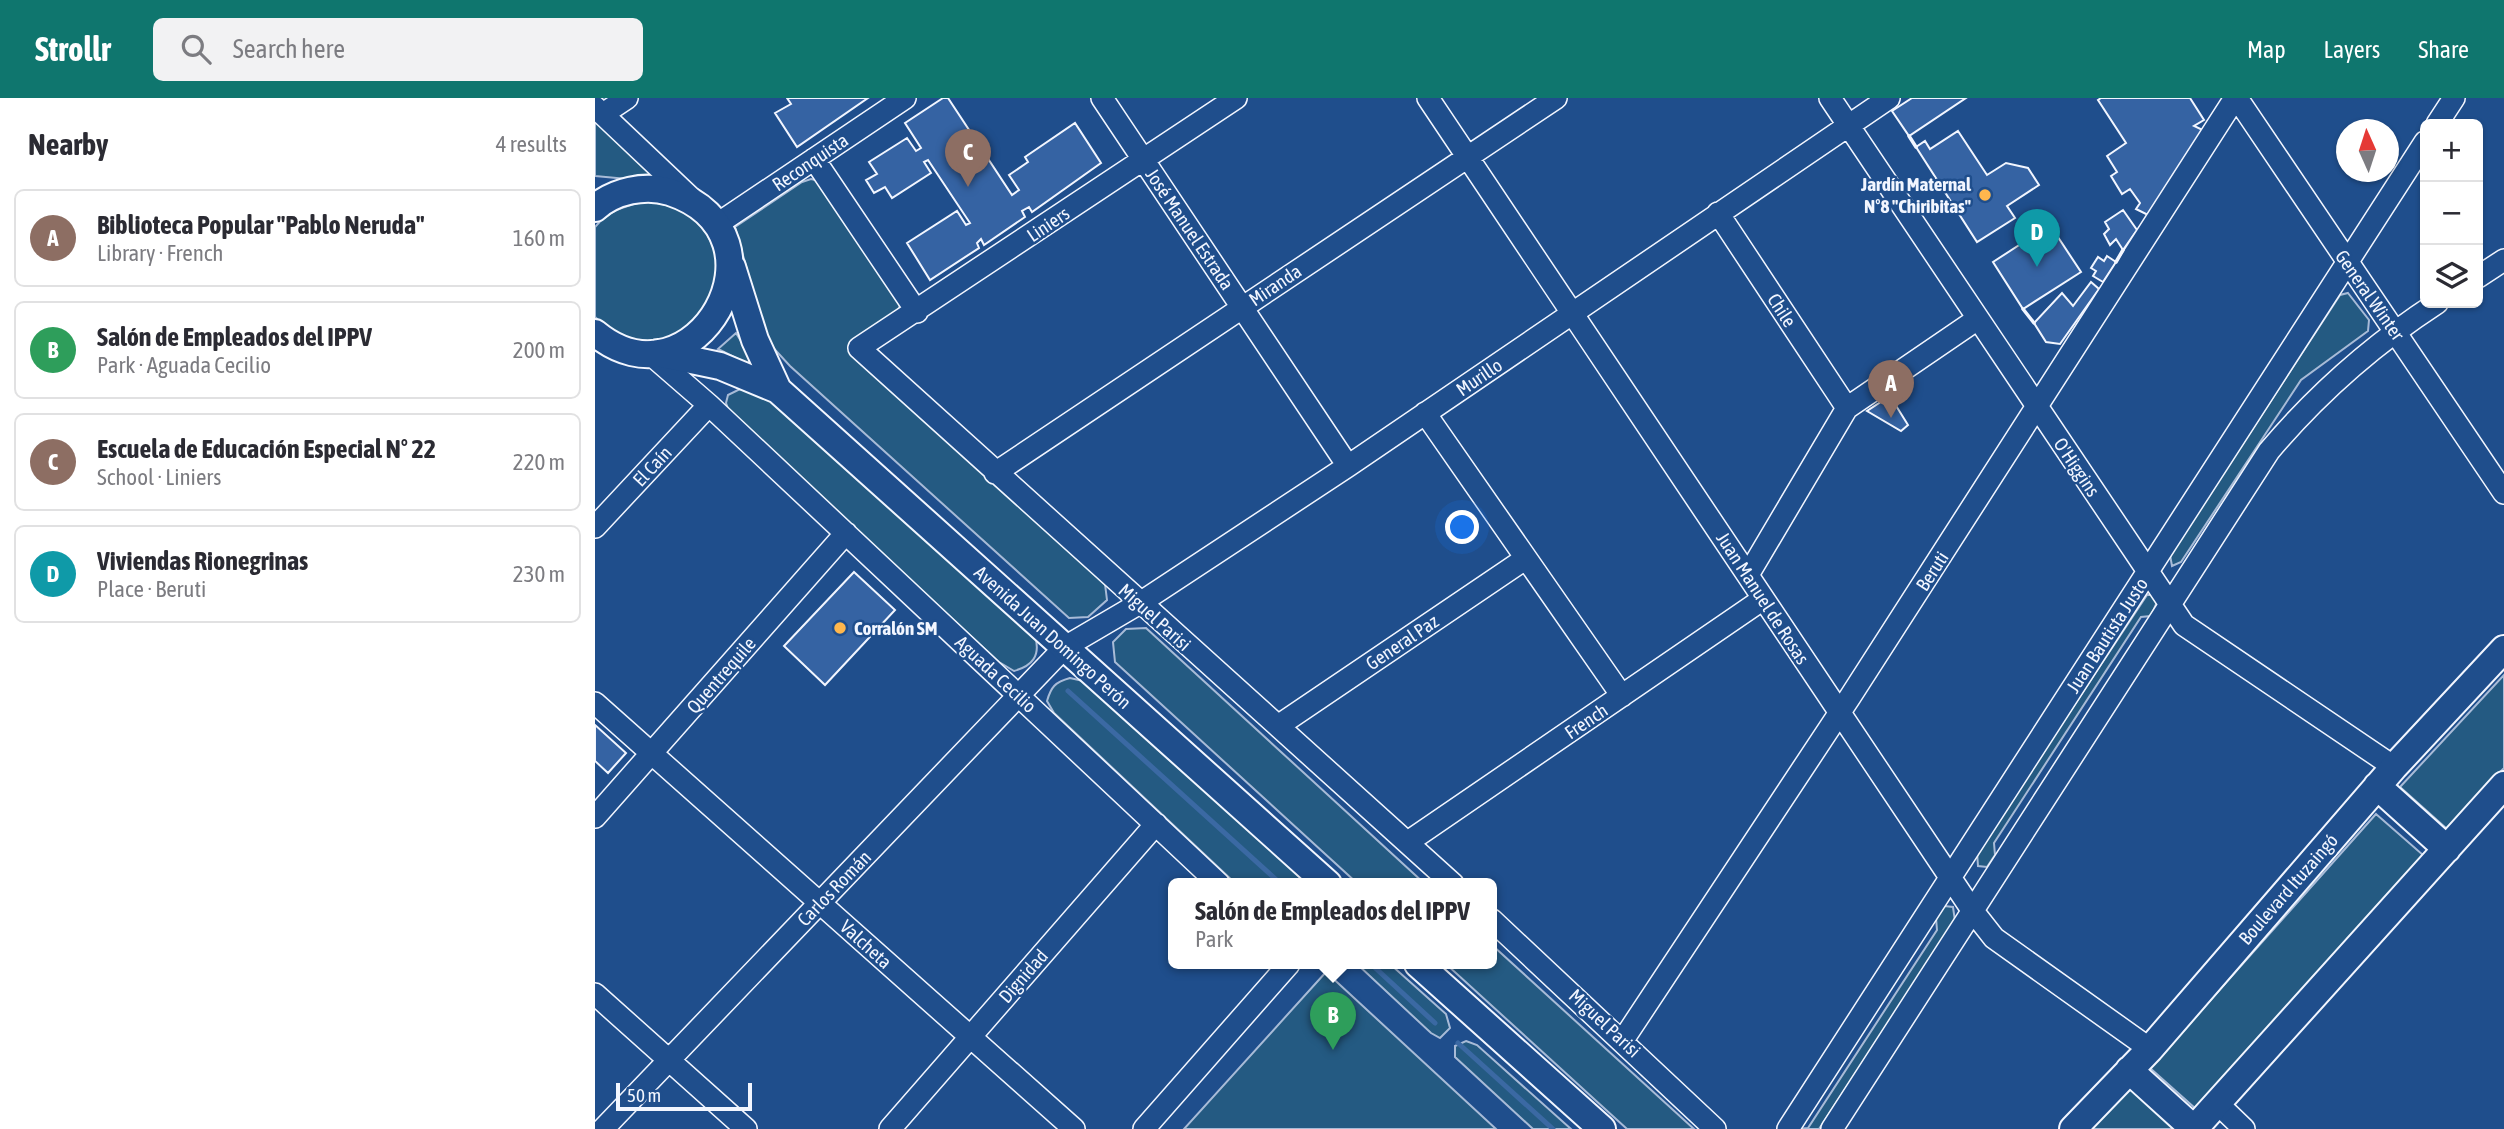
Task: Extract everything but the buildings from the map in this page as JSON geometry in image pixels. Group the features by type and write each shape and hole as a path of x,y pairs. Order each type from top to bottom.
{"main road":[{"path":"595,184 645,188 684,197 708,216"},
{"path":"595,208 622,192 645,188"},
{"name":"Avenida Juan Domingo Perón","path":"708,216 729,257 755,340 778,390"},
{"name":"Avenida Juan Domingo Perón","path":"653,352 684,345 705,330 721,309 729,283 729,257"},
{"name":"Avenida Juan Domingo Perón","path":"595,333 606,342 631,352 653,352 720,366 778,390 1321,878"},
{"name":"Boulevard Ituzaingó","path":"2073,1129 2150,1049 2385,776 2504,649"},
{"path":"2385,776 2447,849"},
{"path":"2129,1070 2194,1129 2504,785"},
{"path":"1424,969 1602,1129"}],"street":[{"path":"627,98 599,111 708,216"},
{"name":"Reconquista","path":"708,216 814,159 905,98"},
{"name":"José Manuel Estrada","path":"1102,98 1348,466"},
{"name":"Liniers","path":"859,348 1236,98"},
{"name":"Juan Manuel de Rosas","path":"1428,98 1972,910 1994,938 2150,1049"},
{"name":"Miranda","path":"995,474 1556,98"},
{"name":"O'Higgins","path":"1830,98 1976,320 2185,625 2385,776"},
{"name":"Murillo","path":"1065,647 1140,603 1348,466 1889,98"},
{"name":"General Winter","path":"2236,98 2504,493"},
{"name":"Beruti","path":"1623,1040 1839,714 2236,98"},
{"path":"2440,119 2454,98"},
{"name":"Juan Bautista Justo","path":"1788,1129 2420,150"},
{"path":"814,159 917,312"},
{"name":"Chile","path":"1718,213 1847,408"},
{"path":"2483,274 2504,260"},
{"name":"Juan Bautista Justo","path":"1832,1129 2168,603 2269,451 2301,413 2395,330 2429,308"},
{"path":"1748,575 1847,408 1976,320"},
{"name":"Miguel Parisi","path":"859,348 995,474 1447,878"},
{"name":"Aguada Cecilio","path":"653,352 1213,878"},
{"name":"El Caín","path":"595,527 709,405"},
{"path":"1426,413 1622,696"},
{"name":"Quentrequile","path":"595,817 846,533"},
{"name":"General Paz","path":"1278,726 1525,559"},
{"name":"French","path":"1408,842 1763,599"},
{"name":"Carlos Román","path":"603,1129 1065,647"},
{"name":"Valcheta","path":"595,703 1074,1129"},
{"name":"Dignidad","path":"891,1129 1156,824"},
{"name":"Miguel Parisi","path":"1497,925 1715,1129"},
{"path":"1144,1129 1285,969"},
{"path":"595,994 746,1129"},
{"path":"2217,1103 2244,1129"}],"shaded area":[{"path":"595,121 660,182 595,176"},
{"path":"811,179 819,181 900,305 898,313 851,343 1105,584 1107,600 1088,617 1069,618 790,366 767,341 735,227 802,182"},
{"path":"646,201 676,208 692,217 707,234 718,266 716,289 709,304 682,333 657,341 623,336 603,325 595,317 595,227 612,213"},
{"path":"2348,293 2369,320 2368,331 2301,380 2181,562 2172,566 2170,555 2340,295"},
{"path":"736,333 755,364 756,368 718,349"},
{"path":"740,389 755,391 773,401 1035,636 1036,655 1030,663 1014,671 999,662 730,414 726,403 728,395"},
{"path":"2147,595 2154,595 2157,602 2151,616 2141,617 1994,843 1995,855 1987,867 1978,866 1977,852"},
{"path":"1146,628 1418,878 1351,878 1115,662 1113,642 1126,629"},
{"path":"2504,675 2504,768 2447,829 2400,787"},
{"path":"1070,678 1083,681 1303,878 1230,878 1054,713 1047,701 1054,686"},
{"path":"2376,814 2423,855 2196,1109 2150,1068"},
{"path":"1944,906 1953,907 1955,921 1819,1129 1798,1129 1808,1128 1937,930 1936,918"},
{"path":"1497,950 1694,1129 1627,1129 1451,969 1497,969"},
{"path":"1362,969 1396,969 1446,1014 1450,1028 1440,1038 1431,1033"},
{"path":"1326,972 1496,1129 1184,1129"},
{"path":"1466,1041 1477,1045 1571,1129 1533,1129 1455,1057 1455,1046"},
{"path":"2130,1089 2176,1129 2091,1129"}],"waterway":[{"path":"1068,691 1274,878"},
{"path":"1376,969 1435,1023"},
{"path":"1458,1043 1553,1129"}],"wall":[{"path":"1909,136 1916,147"},
{"path":"2116,262 2123,250"},
{"path":"2023,309 2034,323"}],"place":[{"name":"Escuela de Educación Especial N° 22","path":"968,187"},
{"name":"Jardín Maternal N°8 \"Chiribitas\"","path":"1985,195"},
{"name":"Viviendas Rionegrinas","path":"2037,267"},
{"name":"Biblioteca Popular \"Pablo Neruda\"","path":"1891,418"},
{"name":"Corralón SM","path":"840,628"},
{"name":"Salón de Empleados del IPPV","path":"1333,1050"}]}
